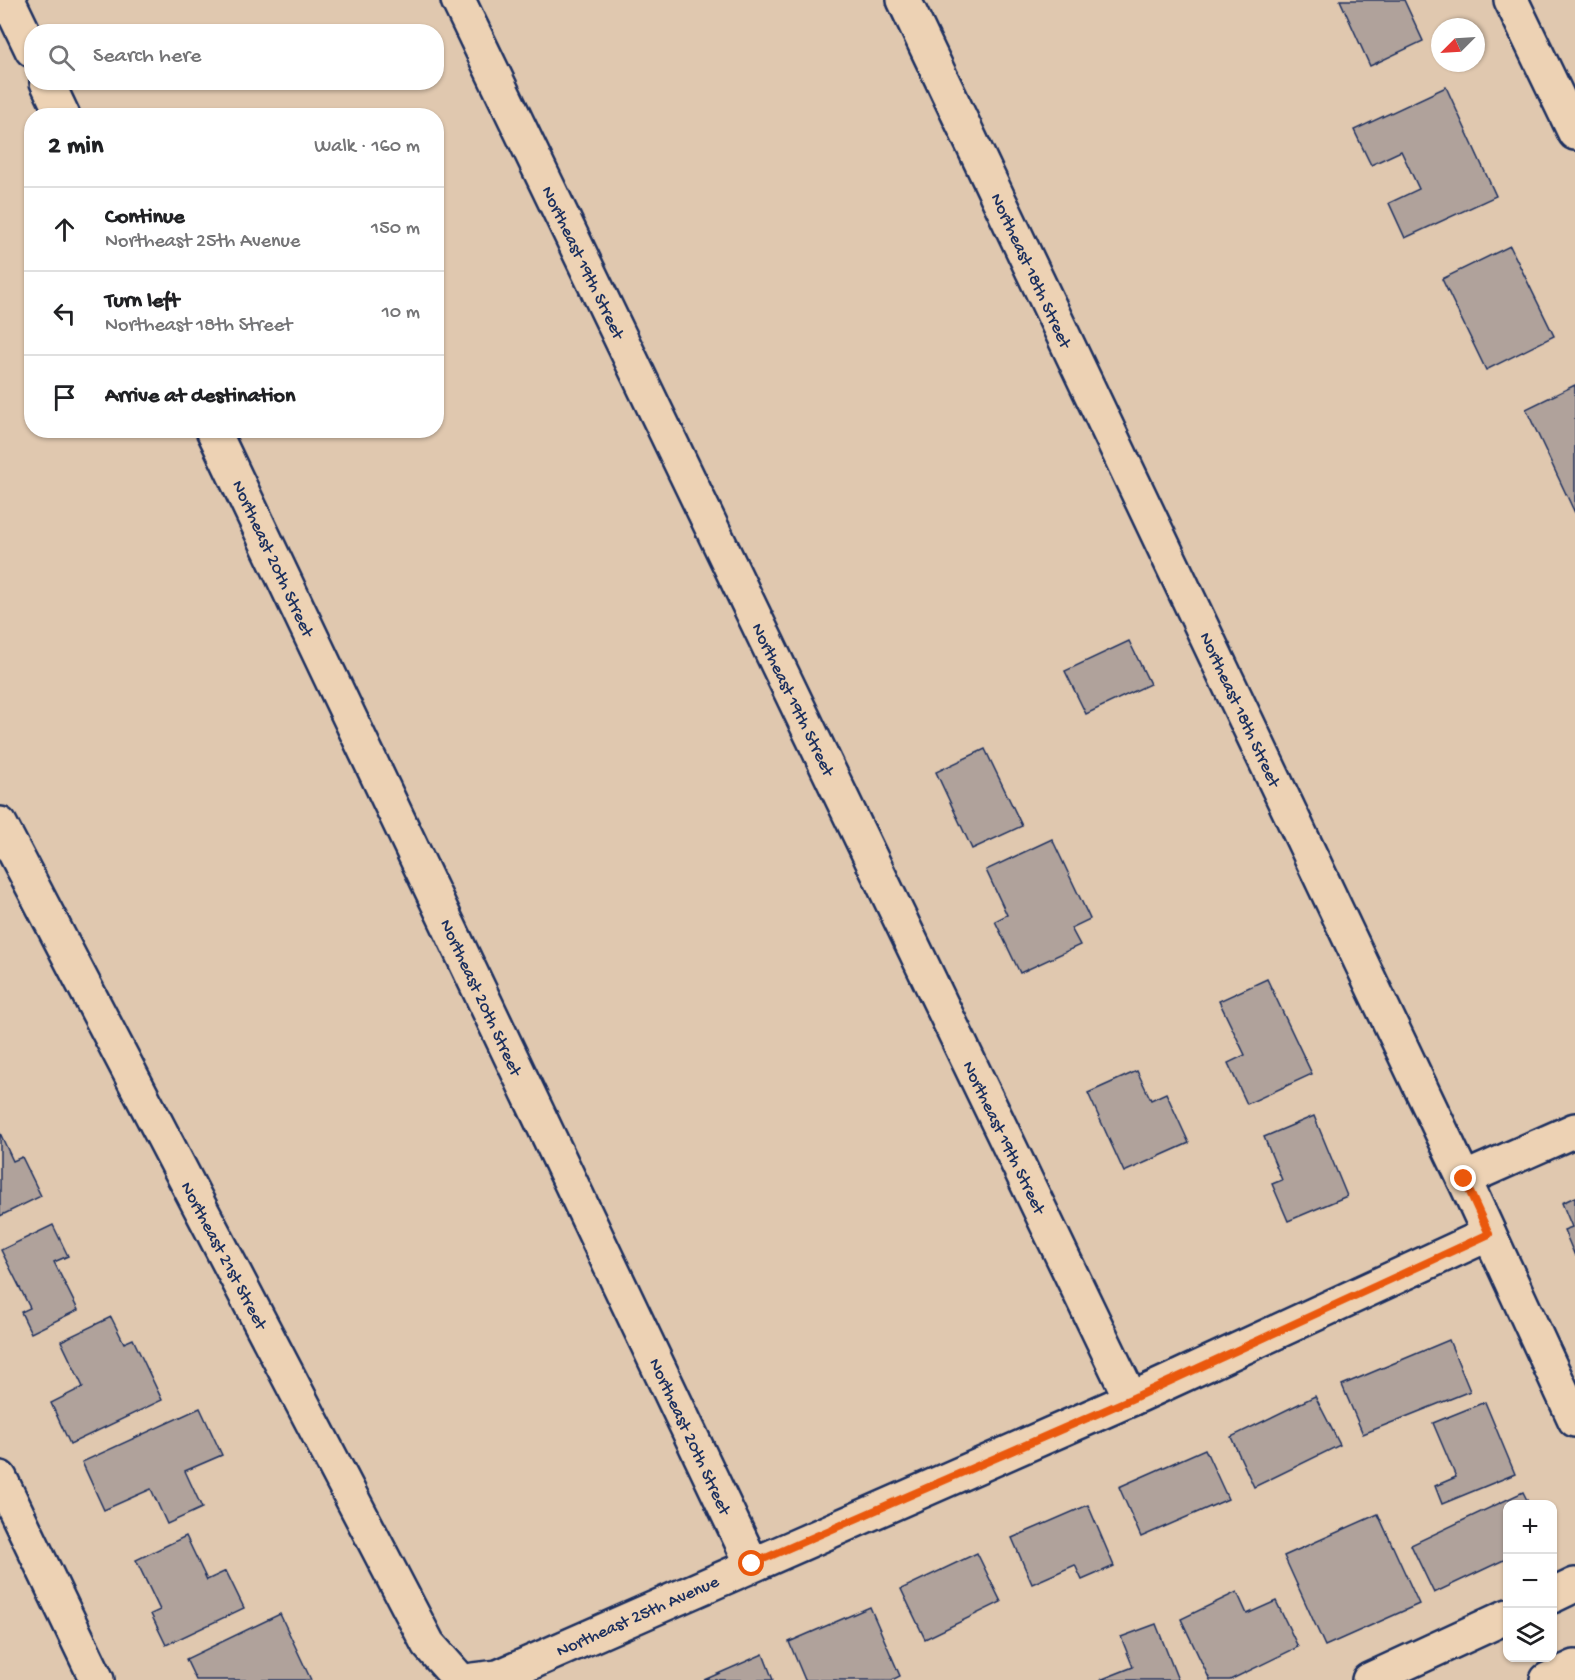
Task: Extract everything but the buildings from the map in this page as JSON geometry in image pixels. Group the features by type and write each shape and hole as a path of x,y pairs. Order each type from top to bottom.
{"street":[{"path":"8,0 24,33"},
{"name":"Northeast 19th Street","path":"458,0 1131,1399"},
{"name":"Northeast 18th Street","path":"904,0 1464,1179 1575,1420"},
{"path":"1511,0 1575,133"},
{"path":"51,90 59,108"},
{"name":"Northeast 20th Street","path":"217,438 752,1564"},
{"name":"Northeast 21st Street","path":"0,824 428,1644 460,1680"},
{"path":"1464,1179 1575,1130"},
{"name":"Northeast 25th Avenue","path":"473,1680 498,1677 1131,1399 1489,1234"},
{"path":"0,1478 97,1680"},
{"path":"1557,1594 1575,1585"},
{"path":"1369,1680 1503,1618"},
{"path":"1546,1680 1575,1667"}],"route":[{"path":"752,1564 1131,1399 1489,1234 1464,1179"}]}
